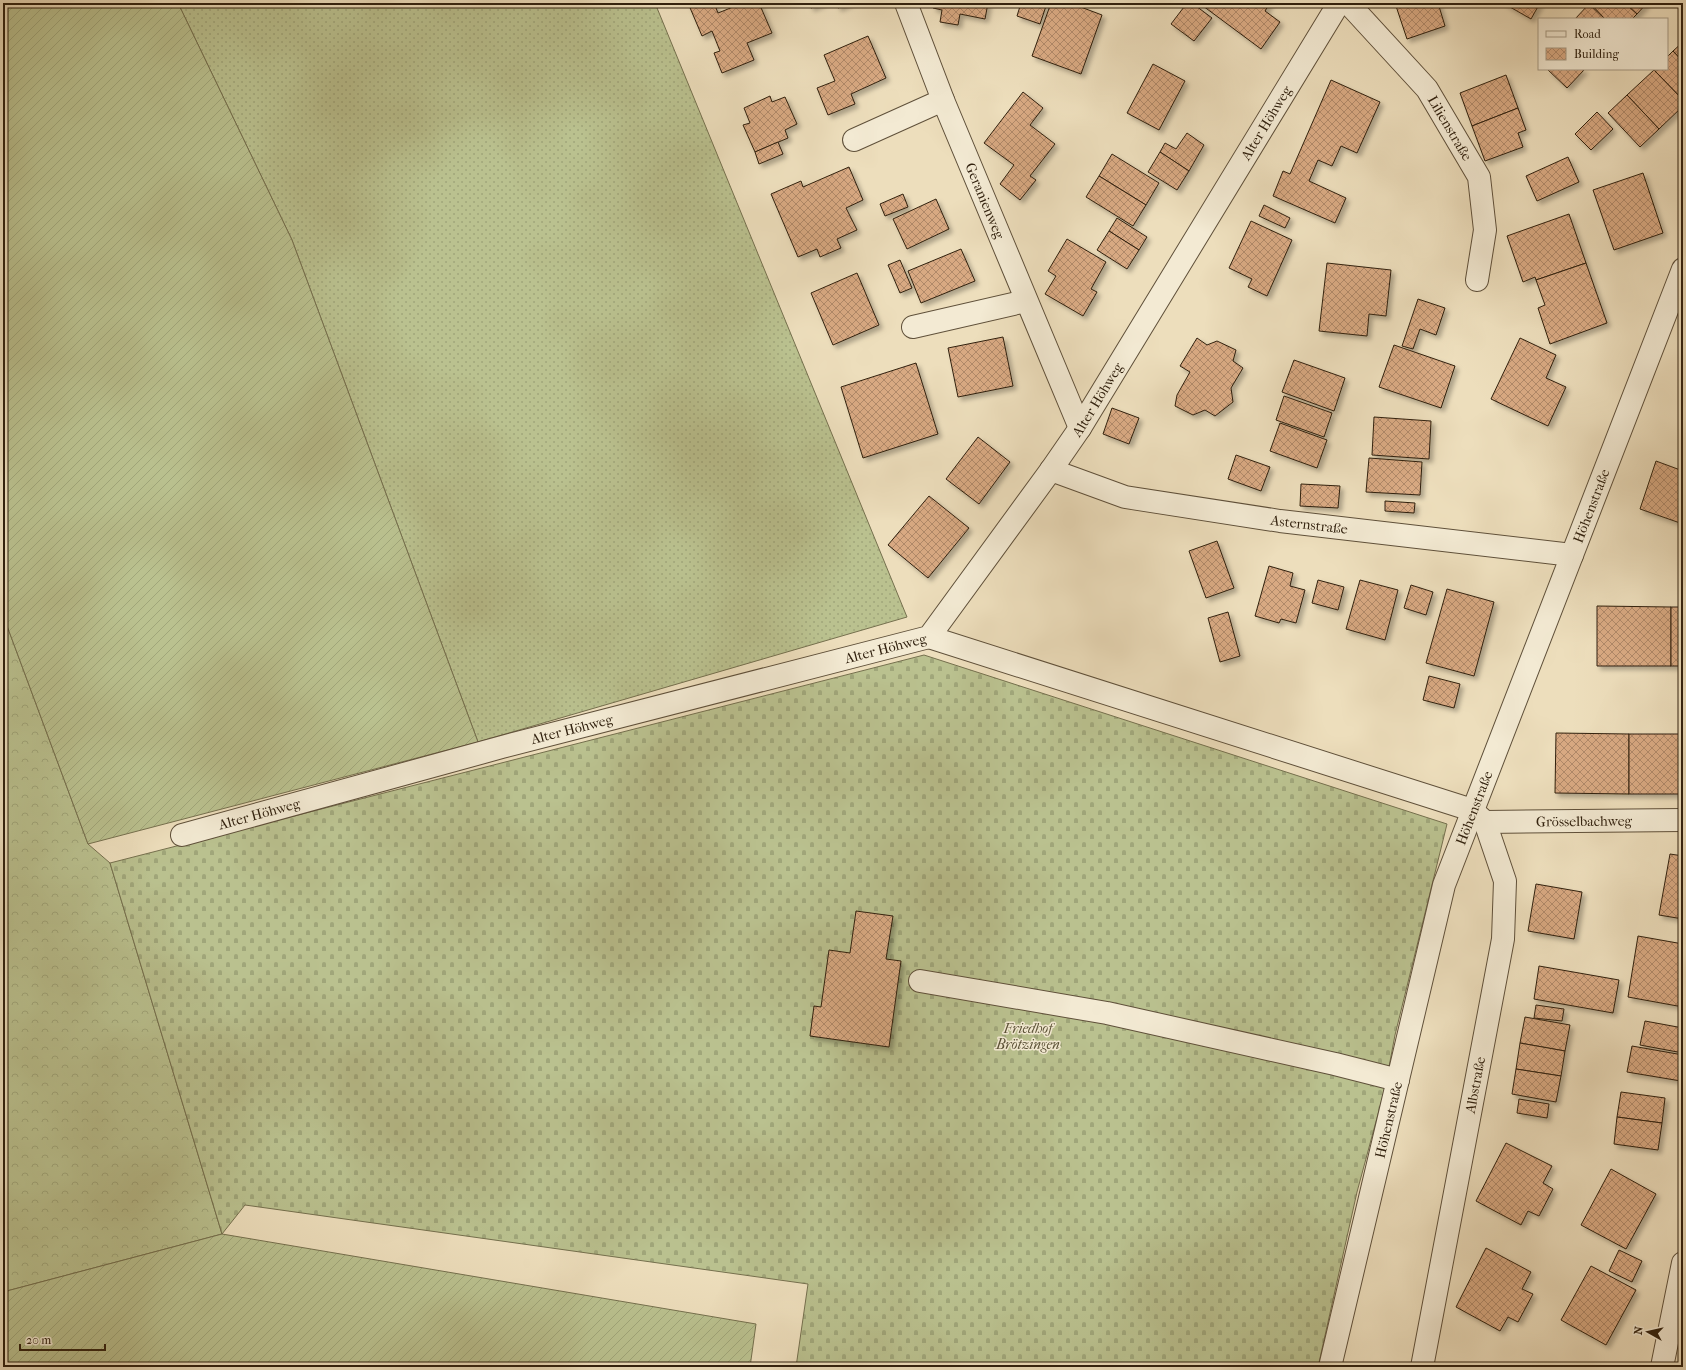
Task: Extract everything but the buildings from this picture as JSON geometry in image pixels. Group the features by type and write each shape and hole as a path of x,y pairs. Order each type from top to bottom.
{"street":[{"name":"Geranienweg","path":"906,3 943,100 1080,428"},
{"name":"Alter Höhweg","path":"182,835 502,747 929,636 1051,470 1080,428 1339,3"},
{"name":"Lilienstraße","path":"1348,3 1427,89 1479,177 1485,230 1477,280"},
{"path":"854,140 943,100"},
{"name":"Höhenstraße","path":"1330,1367 1444,885 1479,816 1572,555 1683,269"},
{"path":"913,327 1026,301"},
{"name":"Asternstraße","path":"1051,470 1125,498 1280,521 1572,555"},
{"name":"Grösselbachweg","path":"929,636 1479,816 1683,820"},
{"name":"Albstraße","path":"1422,1367 1503,939 1505,881 1479,816"},
{"path":"920,981 1107,1013 1335,1064 1398,1080"},
{"path":"1662,1367 1683,1263"}],"green space":[{"path":"3,3 178,3 292,240 478,742 88,844 3,615"},
{"path":"178,3 655,3 907,617 478,742 292,240"},
{"path":"3,615 88,844 110,863 222,1234 3,1292"},
{"name":"Friedhof Brötzingen","path":"924,655 1447,824 1395,1035 1385,1088 1357,1192 1318,1367 796,1367 808,1284 245,1205 222,1234 110,863"},
{"path":"222,1234 756,1324 750,1367 3,1367 3,1292"}]}
